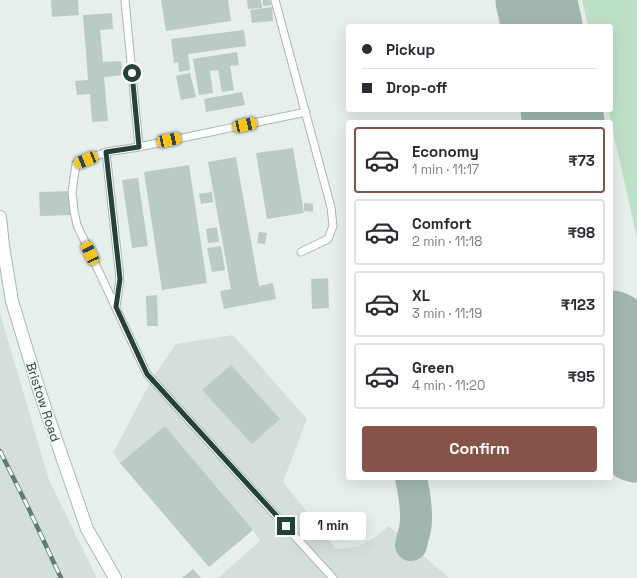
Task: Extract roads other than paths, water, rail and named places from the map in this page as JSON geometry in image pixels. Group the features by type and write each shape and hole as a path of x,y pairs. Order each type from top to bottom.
{"street":[{"name":"Bristow Road","path":"0,217 2,246 12,301 40,394 87,529 115,578"}],"lane":[{"path":"125,0 139,147"},
{"path":"275,0 331,207 333,226 328,238 301,252"},
{"path":"306,112 139,147 106,152 76,164 72,192 77,225 147,374 333,578"},
{"path":"106,152 120,279 116,307"}],"railway":[{"path":"0,451 61,578"}]}
